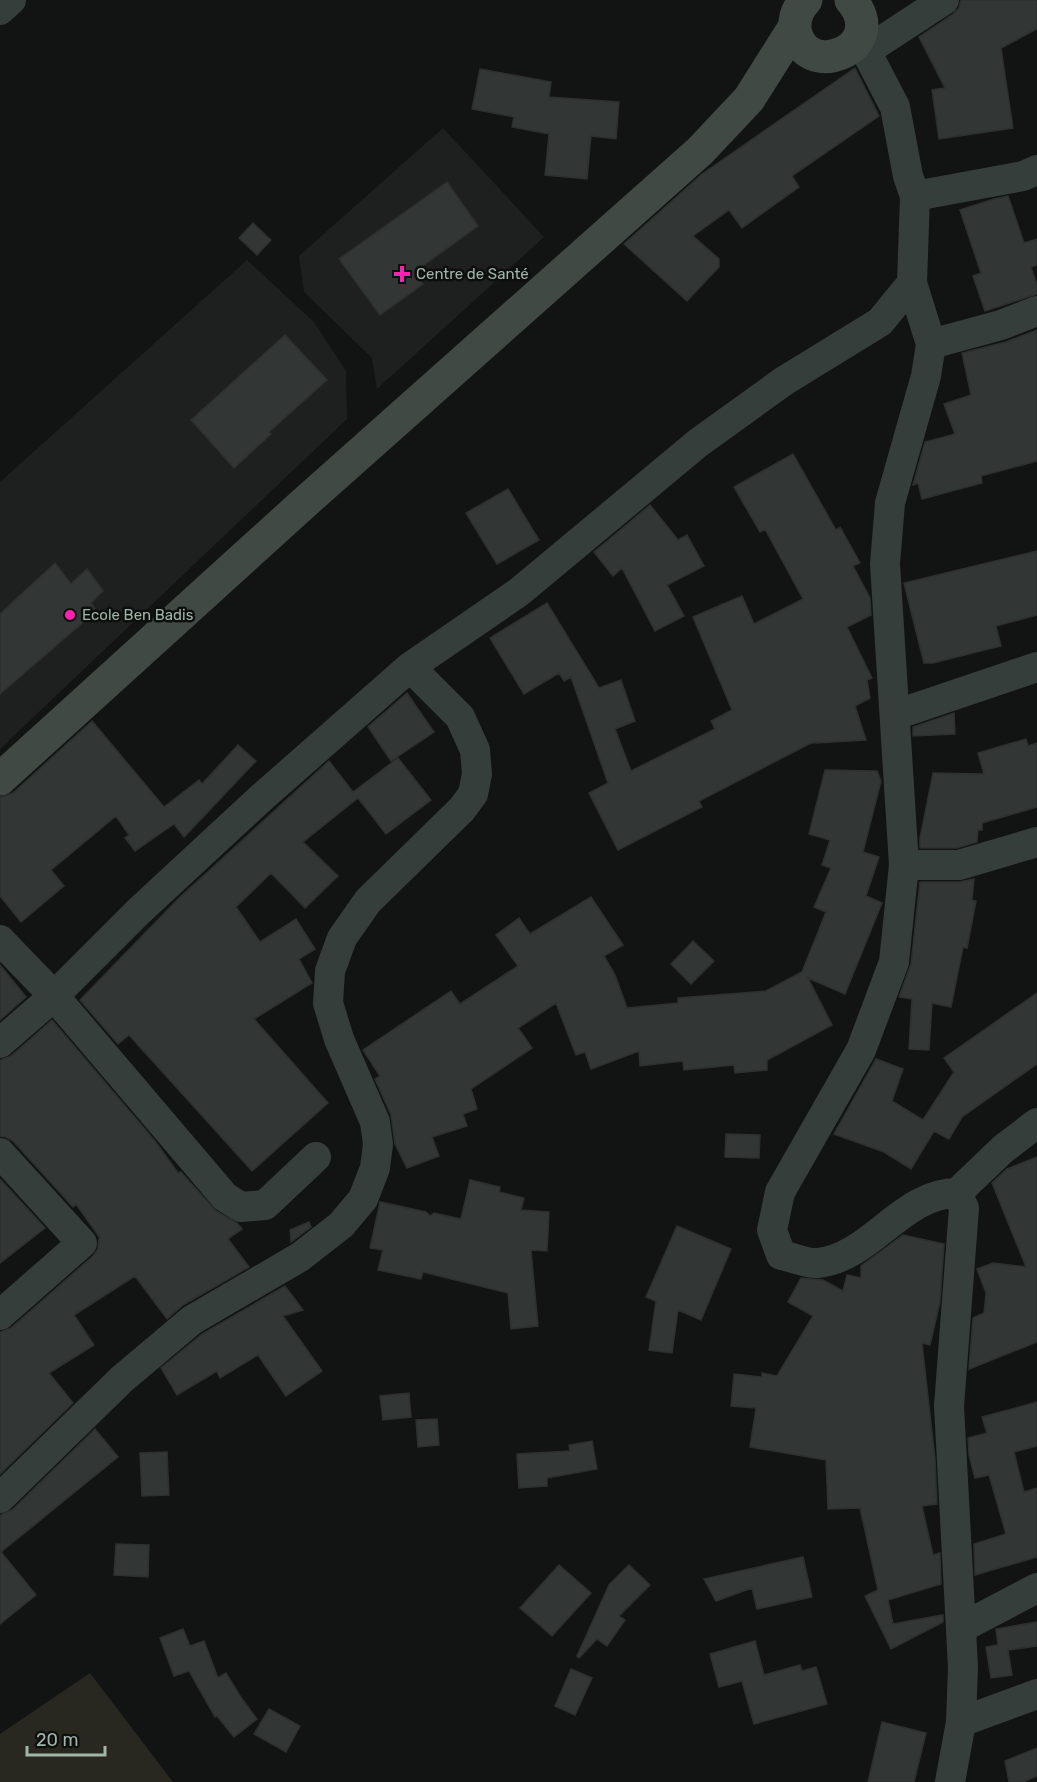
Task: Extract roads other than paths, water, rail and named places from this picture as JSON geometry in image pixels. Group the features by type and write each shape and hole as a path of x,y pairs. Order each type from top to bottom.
{"street":[{"path":"0,10 11,0"},
{"path":"852,0 862,21 860,47 895,107 908,176 915,196 912,283 931,344 926,376 890,502 885,564 904,865 894,962 861,1050 780,1192 772,1230 781,1255 816,1263 845,1256 920,1202 942,1193 957,1193 1003,1149 1037,1123"},
{"path":"797,10 796,35 802,45 822,57 837,57 860,47 944,0"},
{"path":"0,779 303,504 700,151 749,99 797,10"},
{"path":"915,196 1023,176 1037,170"},
{"path":"0,1043 54,996 156,895 261,798 410,667 519,592 698,443 784,381 880,322 912,283"},
{"path":"931,344 1001,325 1037,311"},
{"path":"0,1498 122,1379 192,1320 300,1257 341,1225 363,1199 375,1168 378,1144 375,1122 339,1039 328,1003 330,971 342,938 368,902 462,809 473,794 477,774 475,750 460,717 410,667"},
{"path":"896,714 1037,667"},
{"path":"904,865 960,865 1037,842"},
{"path":"0,940 54,996 225,1197 241,1207 265,1205 316,1157"},
{"path":"0,1153 82,1243 0,1315"},
{"path":"950,1782 961,1722 963,1667 949,1406 964,1208 957,1193"},
{"path":"962,1628 1037,1588"},
{"path":"961,1722 1037,1694"}],"place":[{"name":"Centre de Santé","path":"402,274"},
{"name":"Ecole Ben Badis","path":"70,615"}]}
